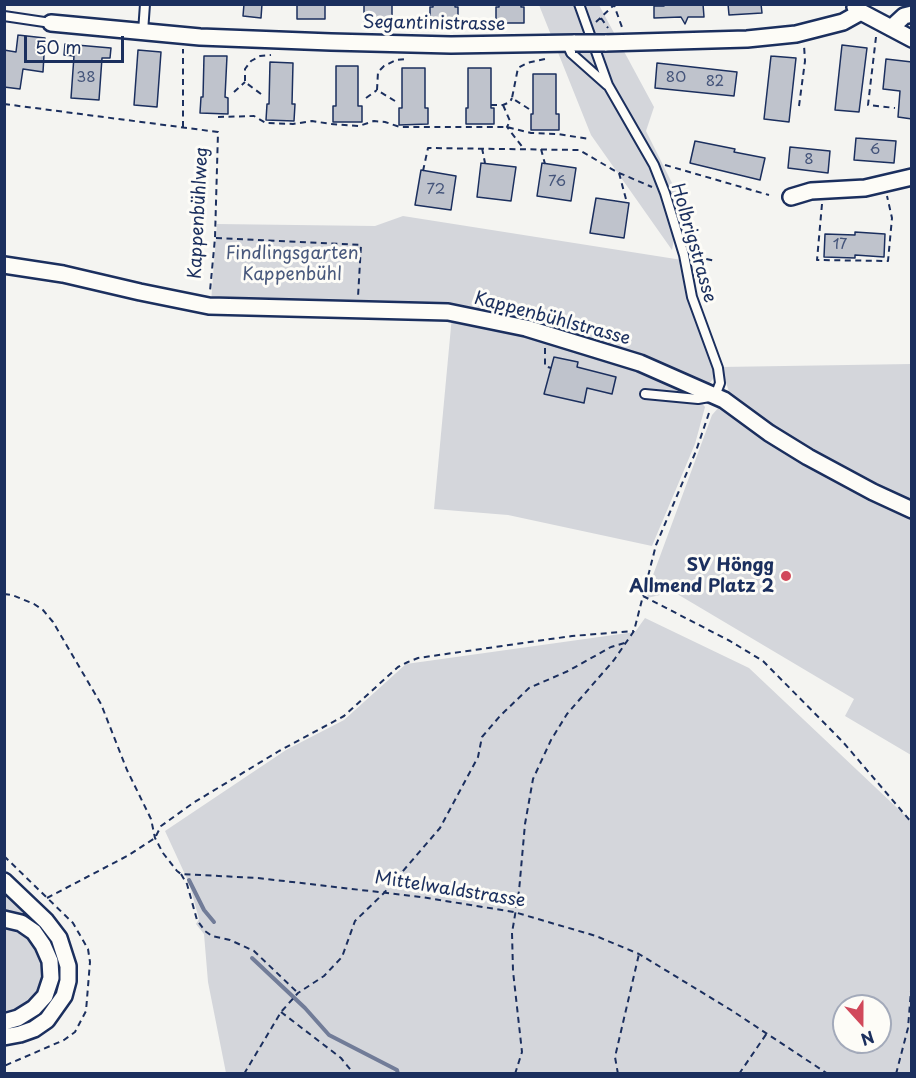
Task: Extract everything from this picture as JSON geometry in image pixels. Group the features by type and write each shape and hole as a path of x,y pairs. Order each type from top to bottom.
{"street":[{"name":"Segantinistrasse","path":"51,23 200,37 451,45 571,44 747,39 796,34 843,22 857,8"},
{"path":"857,8 884,30 912,39"},
{"path":"884,30 904,16 912,14"},
{"path":"790,197 811,191 865,188 912,177"},
{"name":"Kappenbühlstrasse","path":"4,265 63,274 209,306 448,312 526,328 640,363 724,400 769,433 808,457 912,510"},
{"path":"4,881 46,921 59,938 68,966 68,981 64,996 47,1020 34,1029 4,1037"},
{"path":"4,919 21,923 34,932 50,961 51,978 45,996 34,1008 18,1018 4,1022"}],"lane":[{"path":"142,32 145,4"},
{"name":"Holbrigstrasse","path":"579,4 608,86 654,165 665,193 684,255 692,297 718,368 720,382 715,396"},
{"name":"Segantinistrasse","path":"4,16 51,23"},
{"path":"571,44 571,53 608,86"},
{"path":"645,394 698,399 715,396"}],"path":[{"path":"607,27 599,18 614,5 622,21"},
{"path":"884,30 868,105 895,108"},
{"path":"798,106 805,62 803,43"},
{"name":"Kappenbühlweg","path":"183,45 183,127 218,132 215,238 209,306"},
{"path":"491,105 503,105 510,102 518,68 527,63 546,59 546,53"},
{"path":"234,92 245,82 245,69 251,61 260,56 275,54"},
{"path":"377,90 378,72 396,60 408,59 408,54"},
{"path":"245,82 261,94"},
{"path":"366,98 377,90"},
{"path":"377,90 395,101"},
{"path":"512,98 529,109"},
{"path":"4,104 183,127"},
{"path":"503,105 510,121 507,127"},
{"path":"218,117 254,116 266,123 293,124 312,121 359,126 374,121 400,127 507,127 531,133 589,139"},
{"path":"507,127 524,149"},
{"path":"423,171 428,148 579,150 619,173 665,193"},
{"path":"482,148 485,163"},
{"path":"541,149 545,164"},
{"path":"654,165 669,165 769,195"},
{"path":"619,173 627,203"},
{"path":"822,202 818,260 888,261 892,218 886,195"},
{"path":"215,238 361,245 357,309"},
{"path":"684,255 716,261"},
{"path":"545,344 545,366 551,368"},
{"path":"514,1074 522,1052 513,971 512,933 519,891 525,824 533,779 551,740 567,714 628,642 634,631 656,545 696,452 715,396"},
{"path":"4,594 34,604 43,610 53,622 101,704 127,770 151,819 155,838 163,853 187,884 197,920 205,931 212,936 231,940 254,951 298,993"},
{"path":"643,596 730,641 763,662 843,742 912,823"},
{"path":"4,856 47,898 103,870 155,838 161,826 193,803 279,751 344,716 398,667 408,662 572,636 634,631"},
{"path":"244,1074 286,1005 298,993 324,976 342,957 355,921 384,893 440,828 478,757 482,737 529,688 568,671 611,647 628,642"},
{"name":"Mittelwaldstrasse","path":"181,874 258,878 514,912 596,936 639,954 767,1033 828,1074"},
{"path":"618,1074 615,1057 639,954"},
{"path":"896,1074 908,1028 912,978"},
{"path":"281,1012 340,1058 354,1074"},
{"path":"739,1074 767,1033"}],"green space":[{"path":"539,5 599,5 654,107 646,131 681,201 672,250 591,135"},
{"name":"Findlingsgarten Kappenbühl","path":"403,216 682,260 693,313 715,372 713,379 702,387 487,314 211,302 217,224 375,226"},
{"path":"452,316 540,337 630,364 689,388 705,407 695,444 652,546 508,515 434,509"},
{"path":"911,364 911,508 838,471 732,401 721,367"},
{"name":"SV Höngg Allmend Platz 2","path":"719,407 727,409 911,514 911,755 845,716 854,699 657,582 652,588 660,595 647,598 649,586 712,415"},
{"path":"645,618 749,668 911,821 911,1073 226,1073 208,982 204,934 196,924 199,919 189,883 165,831 286,750 344,720 406,664 635,632"},
{"path":"4,890 41,924 52,941 43,931 5,914"},
{"path":"5,926 27,933 43,956 44,971 42,985 35,997 27,1005 5,1014"}],"building":[{"path":"244,4 262,4 261,18 243,16"},
{"path":"297,4 325,4 325,19 297,19"},
{"path":"364,4 392,5 392,21 364,21"},
{"path":"433,4 455,4 455,7 458,7 458,22 430,23 430,7 433,7"},
{"path":"499,4 521,4 521,7 524,7 524,23 496,23 496,7 499,7"},
{"path":"664,4 703,4 704,17 688,17 685,24 681,17 654,18 654,6 664,6"},
{"path":"728,4 761,4 762,13 729,15"},
{"path":"18,35 45,38 43,72 23,69 20,89 4,87 4,50 16,52"},
{"path":"65,44 111,48 110,58 102,58 99,100 71,98 74,56 64,55"},
{"path":"842,45 867,48 859,112 835,110"},
{"path":"138,50 161,52 157,107 134,105"},
{"path":"204,56 227,56 225,97 228,98 228,114 200,113 201,97 203,97"},
{"path":"771,56 796,58 789,122 764,119"},
{"path":"886,59 912,62 912,119 898,117 900,91 883,89"},
{"path":"270,62 293,63 294,121 266,120 267,104 269,104"},
{"path":"657,63 737,72 734,96 655,88"},
{"path":"336,66 358,66 358,106 362,106 362,122 333,122 333,106 336,106"},
{"path":"402,68 425,68 425,108 428,108 428,124 399,125 399,108 402,108"},
{"path":"468,68 491,68 491,108 494,108 494,124 466,124"},
{"path":"533,74 556,74 556,114 559,114 559,130 531,130"},
{"path":"856,138 896,141 894,163 854,160"},
{"path":"695,141 765,158 760,180 690,163"},
{"path":"790,147 830,151 828,173 788,168"},
{"path":"481,163 516,167 511,201 477,197"},
{"path":"542,163 576,168 571,201 537,196"},
{"path":"421,170 456,176 451,210 415,205"},
{"path":"596,198 629,203 624,238 590,233"},
{"path":"855,232 885,234 884,257 855,255 855,258 824,257 825,234 855,235"},
{"path":"554,357 578,362 577,367 616,377 612,394 587,388 584,403 544,394"}],"waterway":[{"path":"189,880 204,910 214,922"},
{"path":"252,958 305,1008 329,1035 397,1070 398,1074"}],"place":[{"name":"SV Höngg Allmend Platz 2","path":"786,576"}]}
